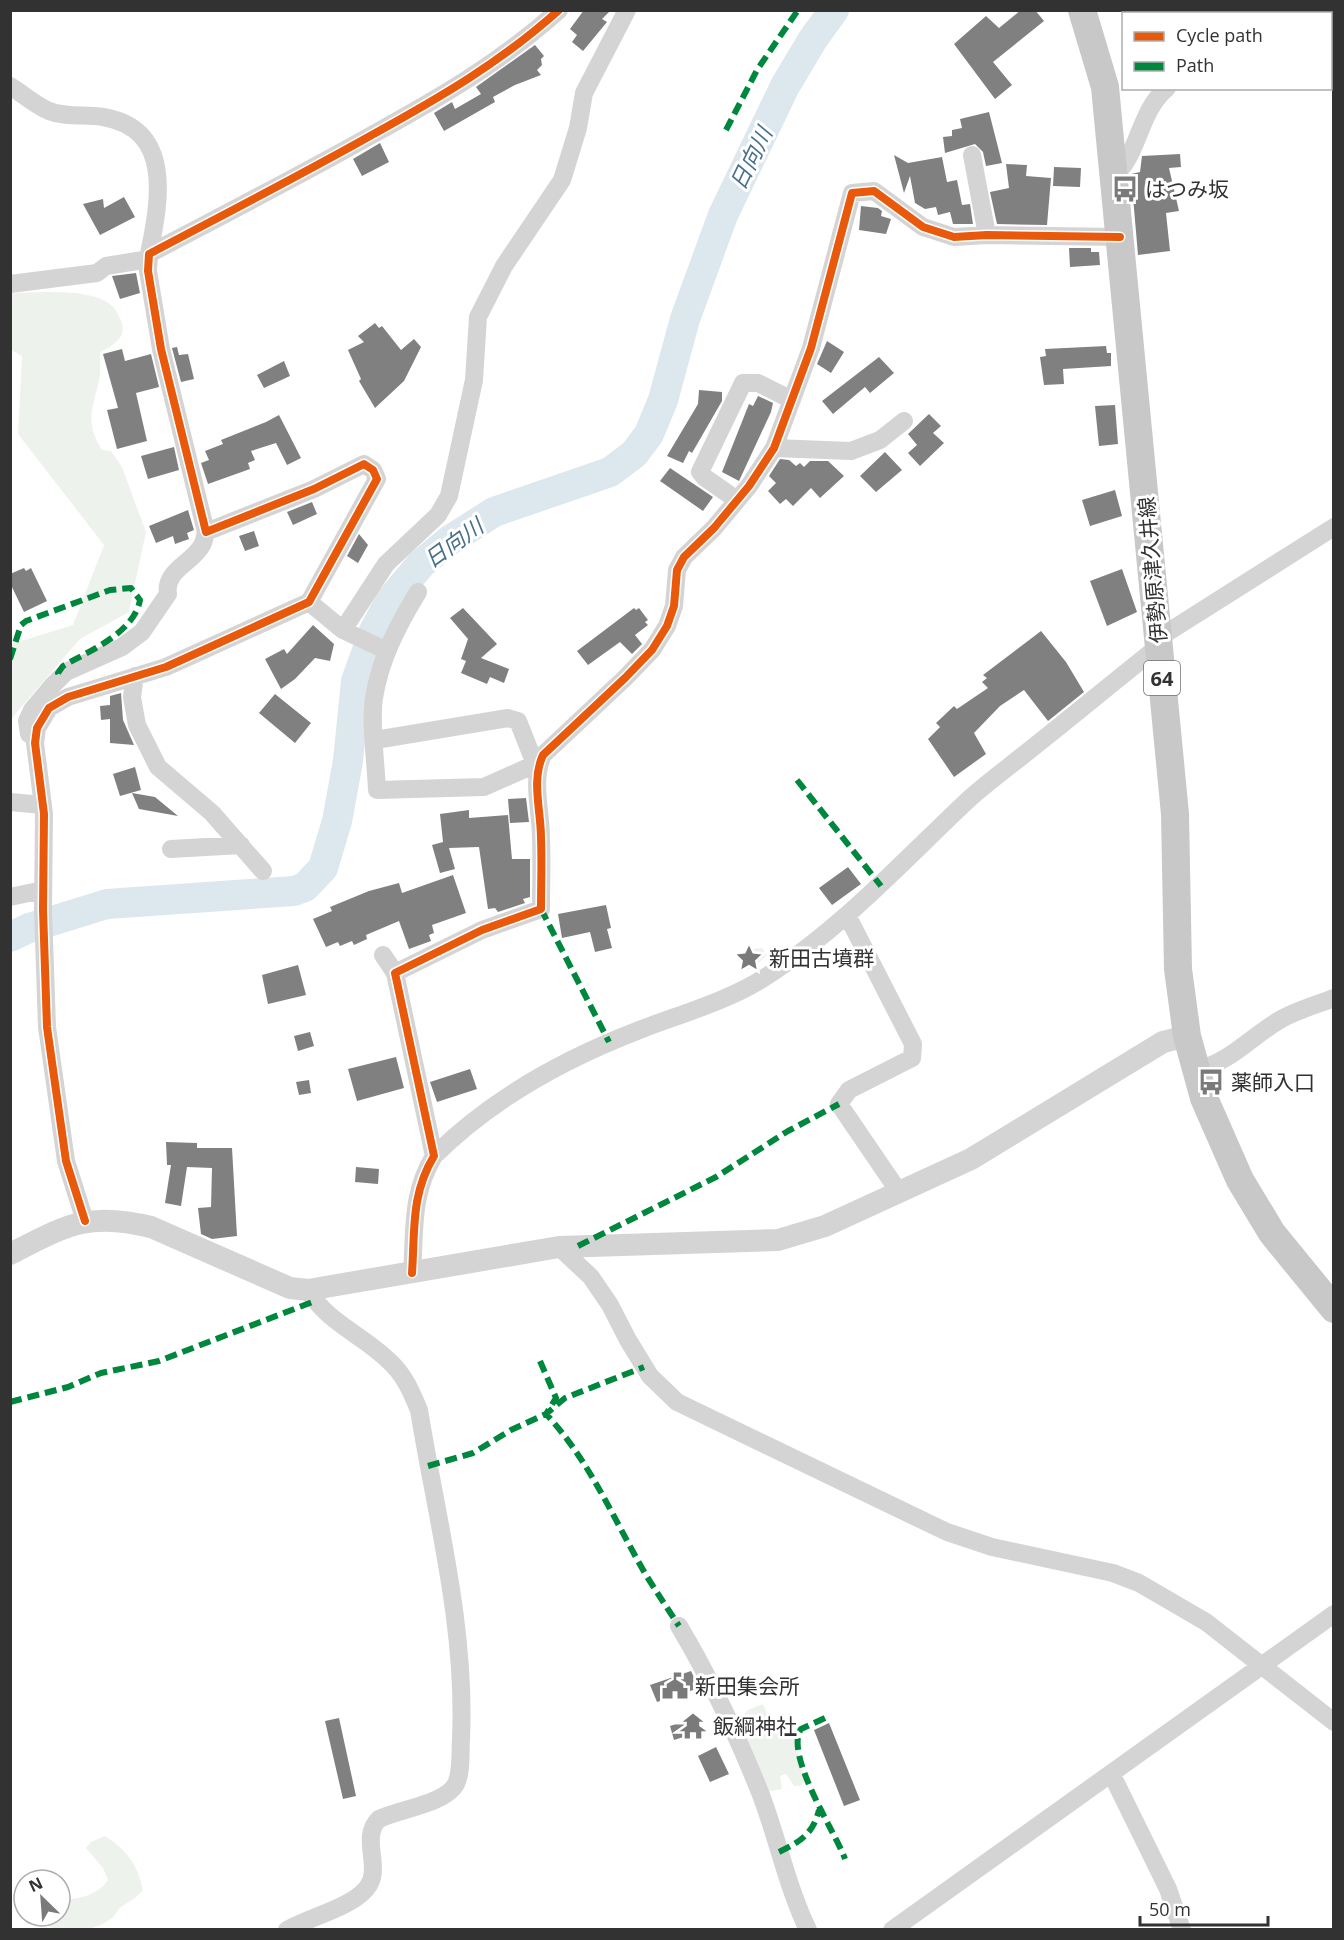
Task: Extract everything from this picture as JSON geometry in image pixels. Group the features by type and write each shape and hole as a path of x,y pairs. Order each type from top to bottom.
{"main road":[{"name":"伊勢原津久井線","path":"1082,10 1105,87 1175,814 1178,969 1187,1036 1214,1126 1251,1200 1292,1260 1334,1309"}],"street":[{"path":"10,284 97,273 106,266 149,256 301,175 458,87 528,38 559,10"},
{"path":"347,632 386,564 438,515 448,496 474,380 478,317 504,266 562,180 578,128 584,93 627,10"},
{"path":"10,86 46,110 66,116 103,117 121,123 140,135 157,165 158,209 149,256 161,350 206,532 202,546 192,558 176,569 167,589 168,594 142,633 122,646 66,672 32,710 27,721 28,733 34,743"},
{"path":"1113,177 1125,167 1146,113 1165,90"},
{"path":"968,166 987,235"},
{"path":"418,592 384,649 373,699 377,790 484,788 537,763 652,650 667,626 674,606 677,570 684,557 737,501 774,447 811,348 852,193 874,191 923,227 954,237 987,235 1120,237"},
{"path":"737,501 700,472 743,383 758,383 792,400"},
{"path":"774,447 851,451 880,440 904,421"},
{"path":"85,1221 66,1161 47,1027 43,910 43,806 34,743 37,728 42,717 57,703 166,667 309,602 372,492 377,479 373,470 363,464 351,468 314,489 206,532"},
{"path":"412,1273 417,1192 423,1174 434,1156 453,1138 519,1088 609,1042 745,990 847,915 970,799 1159,646 1165,634 1334,527"},
{"path":"309,602 347,632 384,649"},
{"path":"135,676 132,697 137,725 159,767 212,813 263,871"},
{"path":"375,740 508,718 518,721 537,763 541,836 541,909 483,930 395,973"},
{"path":"10,802 43,806"},
{"path":"171,849 241,845"},
{"path":"10,897 43,890"},
{"path":"847,915 913,1044 912,1058 849,1090 839,1104 899,1192"},
{"path":"382,955 395,973 434,1156"},
{"path":"1196,1071 1215,1066 1238,1052 1278,1021 1334,998"},
{"path":"10,1254 65,1226 85,1221 128,1221 151,1227 290,1288 308,1290 559,1247 778,1240 825,1226 971,1159 1163,1042 1187,1036"},
{"path":"559,1247 591,1277 610,1305 650,1376 677,1402 947,1532 992,1547 1113,1573 1139,1583 1206,1622 1334,1722"},
{"path":"287,1929 364,1892 373,1878 371,1832 379,1819 441,1798 451,1790 459,1774 462,1708 456,1609 419,1410 406,1380 388,1359 332,1317 308,1290"},
{"path":"892,1929 1112,1775 1334,1614"},
{"path":"679,1626 710,1678 761,1796 794,1901 808,1929"},
{"path":"1112,1775 1168,1889 1182,1929"}],"shaded area":[{"path":"1333,11 1333,42 1332,12 1257,12"},
{"path":"11,293 81,294 106,302 117,312 123,327 121,337 100,352 100,378 92,408 93,432 102,450 111,451 122,467 146,532 129,612 80,639 11,719 11,644 73,625 104,545 18,434 22,356 11,350"},
{"path":"762,948 767,955 753,968 744,970 739,959 753,949"},
{"path":"763,1704 771,1723 784,1718 794,1732 805,1781 800,1786 794,1786 786,1774 780,1776 782,1789 765,1792 736,1723 748,1710"},
{"path":"105,1836 120,1847 135,1866 143,1890 102,1924 70,1931 55,1928 72,1928 72,1899 93,1893 108,1880 103,1868 86,1848 91,1842"}],"building":[{"path":"584,10 611,10 602,19 607,22 583,51 572,42 577,35 570,29"},
{"path":"1021,10 1035,10 1044,21 993,62 1012,85 995,99 954,44 986,16 999,28"},
{"path":"535,45 544,56 541,59 542,65 537,70 541,75 493,97 495,102 444,131 434,113 452,102 455,109 481,94 476,87"},
{"path":"989,112 1002,163 986,166 983,152 975,144 945,153 943,137 952,136 952,130 962,128 960,119"},
{"path":"380,143 389,162 362,176 353,159"},
{"path":"1180,154 1181,167 1169,168 1179,211 1166,213 1170,251 1138,255 1131,174 1140,172 1142,156"},
{"path":"894,155 908,163 942,157 947,182 957,180 962,205 970,204 973,224 953,224 950,212 938,215 936,207 925,209 915,203 910,176 904,193"},
{"path":"1006,164 1027,165 1026,176 1051,178 1047,225 997,224 990,192 1009,188"},
{"path":"1054,167 1081,168 1080,187 1053,186"},
{"path":"124,197 135,217 100,235 83,204 103,199 104,208"},
{"path":"861,206 878,208 882,211 881,216 891,219 886,234 859,230"},
{"path":"1069,248 1091,248 1091,252 1099,252 1100,265 1070,267"},
{"path":"136,273 140,293 120,299 112,276"},
{"path":"375,323 379,328 382,326 401,350 414,339 421,347 404,381 375,408 359,381 361,379 348,350 364,342 358,336"},
{"path":"827,341 844,352 831,373 817,364"},
{"path":"1106,346 1107,353 1111,353 1111,366 1063,369 1064,384 1044,385 1040,357 1046,356 1045,349"},
{"path":"177,347 179,355 188,354 194,379 181,382 172,348"},
{"path":"122,349 125,361 151,354 159,387 136,393 147,441 117,449 107,410 118,408 103,354"},
{"path":"879,357 894,373 870,393 865,387 833,414 822,401"},
{"path":"284,361 290,376 264,388 257,375"},
{"path":"699,390 722,392 722,401 692,453 689,451 683,463 667,456 698,404"},
{"path":"758,396 773,403 771,412 739,481 722,472 749,404 753,406"},
{"path":"1115,405 1118,444 1099,446 1095,406"},
{"path":"929,414 941,426 933,433 944,443 920,466 908,453 917,445 908,434"},
{"path":"279,415 301,458 287,465 276,443 251,451 255,460 248,463 250,469 208,484 201,463 209,460 205,451 223,444 221,440"},
{"path":"174,447 179,470 148,479 141,456"},
{"path":"885,452 902,470 876,492 860,476"},
{"path":"780,459 789,460 796,466 800,463 804,467 810,461 828,461 844,476 820,498 811,488 793,506 786,499 780,504 768,491 776,483 769,476"},
{"path":"670,468 713,497 703,511 660,481"},
{"path":"1115,490 1122,516 1090,526 1082,500"},
{"path":"312,502 317,514 293,525 287,512"},
{"path":"188,510 194,530 187,533 189,539 175,544 173,536 156,543 149,526"},
{"path":"254,531 259,546 245,551 239,536"},
{"path":"359,534 368,545 358,563 347,556"},
{"path":"24,568 26,571 31,568 47,601 24,612 10,583 10,574"},
{"path":"1122,569 1137,612 1107,626 1090,581"},
{"path":"463,608 497,644 481,658 509,669 504,683 490,677 487,684 461,673 466,661 461,659 468,639 450,618"},
{"path":"634,608 636,610 639,608 648,620 645,622 648,625 635,635 642,644 632,654 620,642 588,665 577,651"},
{"path":"313,625 334,644 330,661 315,658 295,679 281,689 265,659 284,649 287,654"},
{"path":"1041,631 1066,662 1084,692 1048,721 1024,690 1000,706 974,733 986,754 954,777 928,739 940,727 936,723 954,706 957,709 988,688 982,682 987,678 983,675"},
{"path":"121,693 123,720 134,745 110,743 110,719 101,720 100,706 110,705 110,696"},
{"path":"275,694 311,723 295,743 259,713"},
{"path":"135,767 141,790 120,796 113,774"},
{"path":"132,793 155,797 178,816 139,809"},
{"path":"526,798 529,822 510,823 508,799"},
{"path":"469,810 469,818 508,815 512,859 530,859 530,897 523,899 525,903 498,912 495,908 488,909 479,847 449,848 455,869 440,873 432,845 443,842 440,814"},
{"path":"848,867 861,884 832,905 819,888"},
{"path":"453,875 466,913 432,925 434,933 429,935 431,941 409,949 399,921 366,935 367,939 354,945 352,941 340,946 338,942 326,947 313,919 332,911 330,907 369,891 399,883 402,893"},
{"path":"606,905 611,928 607,929 612,948 595,952 590,932 562,938 558,914"},
{"path":"298,965 306,995 268,1004 262,975"},
{"path":"310,1032 314,1046 298,1051 294,1036"},
{"path":"396,1057 404,1088 357,1101 348,1069"},
{"path":"470,1069 477,1089 437,1102 430,1082"},
{"path":"309,1080 311,1093 299,1095 296,1082"},
{"path":"166,1142 197,1143 197,1148 232,1148 237,1236 212,1239 201,1234 198,1208 211,1207 212,1168 187,1167 181,1206 165,1203 171,1165 167,1165"},
{"path":"356,1167 379,1169 378,1184 355,1182"},
{"name":"新田集会所","path":"691,1671 699,1688 657,1702 650,1685"},
{"path":"339,1718 356,1796 343,1799 325,1721"},
{"path":"689,1720 693,1734 674,1740 670,1726"},
{"path":"829,1723 860,1800 844,1806 814,1730"},
{"path":"716,1747 729,1774 710,1782 698,1756"}],"waterway":[{"name":"日向川","path":"10,937 29,928 107,904 294,891 305,887 323,868 337,821 348,761 356,681 374,631 390,601 421,564 450,540 494,512 610,472 634,454 649,434 663,400 685,319 723,215 785,86 813,39 834,10"}],"marked path":[{"path":"726,130 757,70 798,10"},
{"path":"10,659 21,625 26,621 110,590 131,588 140,600 129,622 109,640 63,666 58,673 61,678"},
{"path":"797,780 881,886"},
{"path":"541,909 609,1042"},
{"path":"578,1246 716,1177 788,1131 839,1104"},
{"path":"10,1402 68,1387 101,1373 159,1361 315,1301"},
{"path":"540,1361 556,1398 546,1414 562,1432 589,1471 646,1575 679,1626"},
{"path":"428,1466 473,1453 511,1430 546,1414 565,1398 644,1367"},
{"path":"825,1718 801,1729 798,1741 799,1757 813,1794 845,1859"},
{"path":"779,1852 805,1836 813,1825 819,1810"}],"cycle path":[{"path":"85,1221 66,1161 47,1027 43,910 44,814 35,743 37,728 49,708 68,697 166,667 309,602 377,479 373,470 364,464 314,489 206,532 161,349 148,271 149,254 396,122 445,93 514,47 559,10"},
{"path":"412,1273 418,1198 421,1184 434,1156 395,973 482,930 541,909 541,827 537,785 539,765 543,755 652,650 667,626 674,606 677,570 684,557 714,528 749,486 774,448 811,348 852,193 874,191 923,227 954,237 987,235 1120,237"}],"place":[{"name":"はつみ坂","path":"1125,189"},
{"name":"新田古墳群","path":"749,958"},
{"name":"薬師入口","path":"1211,1082"},
{"name":"新田集会所","path":"675,1686"},
{"name":"飯綱神社","path":"693,1726"}]}
